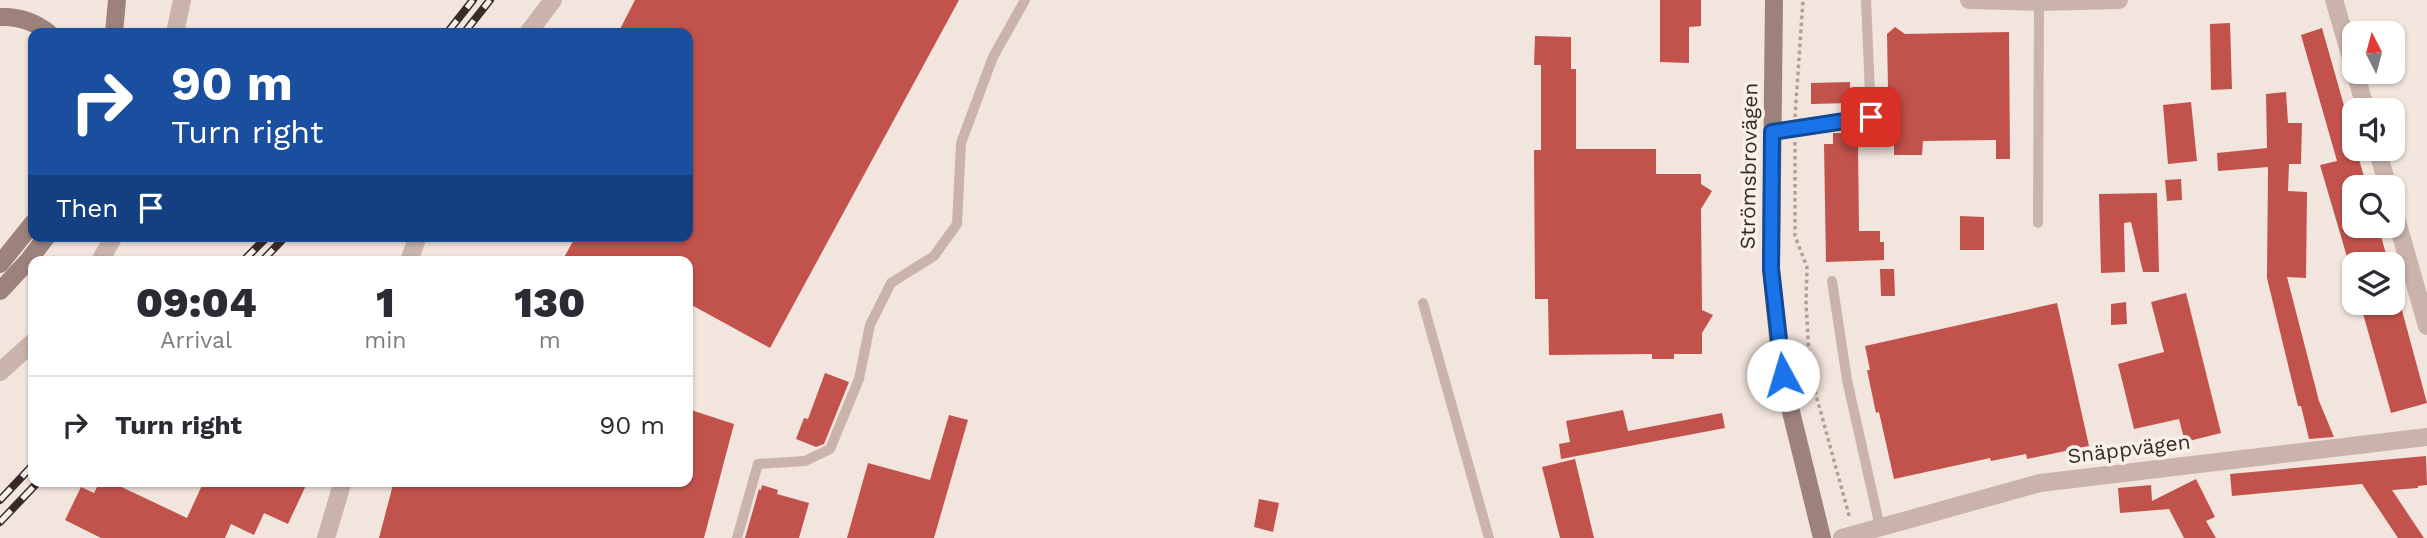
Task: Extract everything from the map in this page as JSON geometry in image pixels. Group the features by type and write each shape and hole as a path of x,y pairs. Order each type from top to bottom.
{"main road":[{"path":"114,28 117,0"},
{"name":"Strömsbrovägen","path":"1774,0 1771,269 1783,375 1822,538"},
{"path":"0,17 22,19 42,28"},
{"path":"0,264 28,229"},
{"path":"32,256 42,242"},
{"path":"0,291 28,261"}],"street":[{"path":"176,28 182,0"},
{"path":"532,28 553,0"},
{"path":"1969,0 2119,0"},
{"path":"2334,0 2342,28"},
{"path":"2402,238 2427,326"},
{"path":"0,372 28,347"},
{"name":"Snäppvägen","path":"1848,536 2040,483 2427,437"},
{"path":"326,538 340,487"}],"lane":[{"path":"737,538 758,464 805,461 830,449 859,379 870,325 891,283 934,256 957,224 961,143 993,57 1025,0"},
{"path":"1772,132 1871,117 1866,0"},
{"path":"2038,223 2039,1"},
{"path":"1832,281 1847,380 1880,527"},
{"path":"1423,303 1489,538"}],"path":[{"path":"1803,0 1795,129 1795,236 1807,267 1810,373 1848,536"}],"building":[{"path":"635,0 959,0 770,348 693,306 693,256 565,256 573,242 693,242 693,28 621,28"},
{"path":"1660,0 1701,0 1701,26 1689,27 1689,63 1660,62"},
{"path":"2230,23 2232,89 2211,90 2210,24"},
{"path":"1895,27 1905,34 2009,32 2010,159 1996,159 1996,140 1923,141 1922,155 1894,155 1894,142 1889,142 1887,34"},
{"path":"2322,28 2342,99 2342,161 2359,161 2364,175 2342,175 2342,238 2381,238 2386,252 2346,252 2320,165 2337,161 2301,35"},
{"path":"1535,36 1571,37 1571,69 1576,69 1576,149 1656,149 1656,174 1701,174 1701,184 1712,191 1701,209 1702,310 1713,315 1702,333 1702,354 1674,354 1674,359 1652,359 1652,354 1549,355 1548,299 1535,299 1534,150 1541,150 1541,65 1534,65"},
{"path":"1850,82 1850,103 1811,104 1811,83"},
{"path":"2286,92 2288,123 2302,123 2301,164 2289,164 2288,191 2307,192 2306,278 2287,277 2319,401 2334,437 2309,439 2301,406 2298,406 2267,278 2268,167 2218,171 2217,153 2267,148 2266,94"},
{"path":"2191,102 2197,161 2168,164 2163,105"},
{"path":"1833,133 1849,133 1849,144 1858,144 1859,231 1880,231 1880,242 1884,242 1884,260 1826,262 1824,144 1833,144"},
{"path":"2181,179 2182,200 2167,201 2165,180"},
{"path":"2157,193 2159,272 2143,272 2131,222 2124,223 2125,272 2101,273 2099,194"},
{"path":"1960,216 1984,217 1984,250 1960,250"},
{"path":"1880,269 1894,269 1895,296 1881,296"},
{"path":"2186,293 2221,433 2185,442 2179,419 2134,429 2118,364 2164,352 2151,302"},
{"path":"2126,302 2127,324 2111,325 2111,304"},
{"path":"2057,303 2089,446 2027,459 2026,454 1991,461 1990,458 1894,479 1879,412 1876,413 1865,346"},
{"path":"2363,315 2403,315 2427,403 2391,413"},
{"path":"825,373 849,382 824,444 816,447 796,439 804,418 808,419"},
{"path":"1623,410 1628,431 1722,413 1725,428 1561,459 1559,444 1570,442 1566,421"},
{"path":"693,411 734,424 704,538 379,538 392,487 693,487"},
{"path":"949,415 968,420 934,538 847,538 868,463 930,480"},
{"path":"2426,456 2427,485 2392,490 2424,538 2398,538 2362,484 2232,496 2230,474"},
{"path":"1575,459 1594,538 1560,538 1542,467"},
{"path":"2196,479 2215,517 2206,521 2216,538 2184,538 2169,509 2120,513 2118,488 2151,485 2152,501"},
{"path":"762,485 778,490 777,494 809,503 799,538 745,538"},
{"path":"81,487 94,493 97,487 122,487 187,518 201,487 305,487 288,524 264,513 254,535 231,524 225,538 101,538 65,520"},
{"path":"1259,499 1279,503 1273,532 1254,527"}],"railway":[{"path":"451,28 473,0"},
{"path":"468,28 490,0"},
{"path":"248,256 262,242"},
{"path":"267,256 280,242"},
{"path":"0,500 28,470"},
{"path":"0,522 33,487"}],"route":[{"path":"1783,375 1771,269 1772,132 1871,117"}]}
